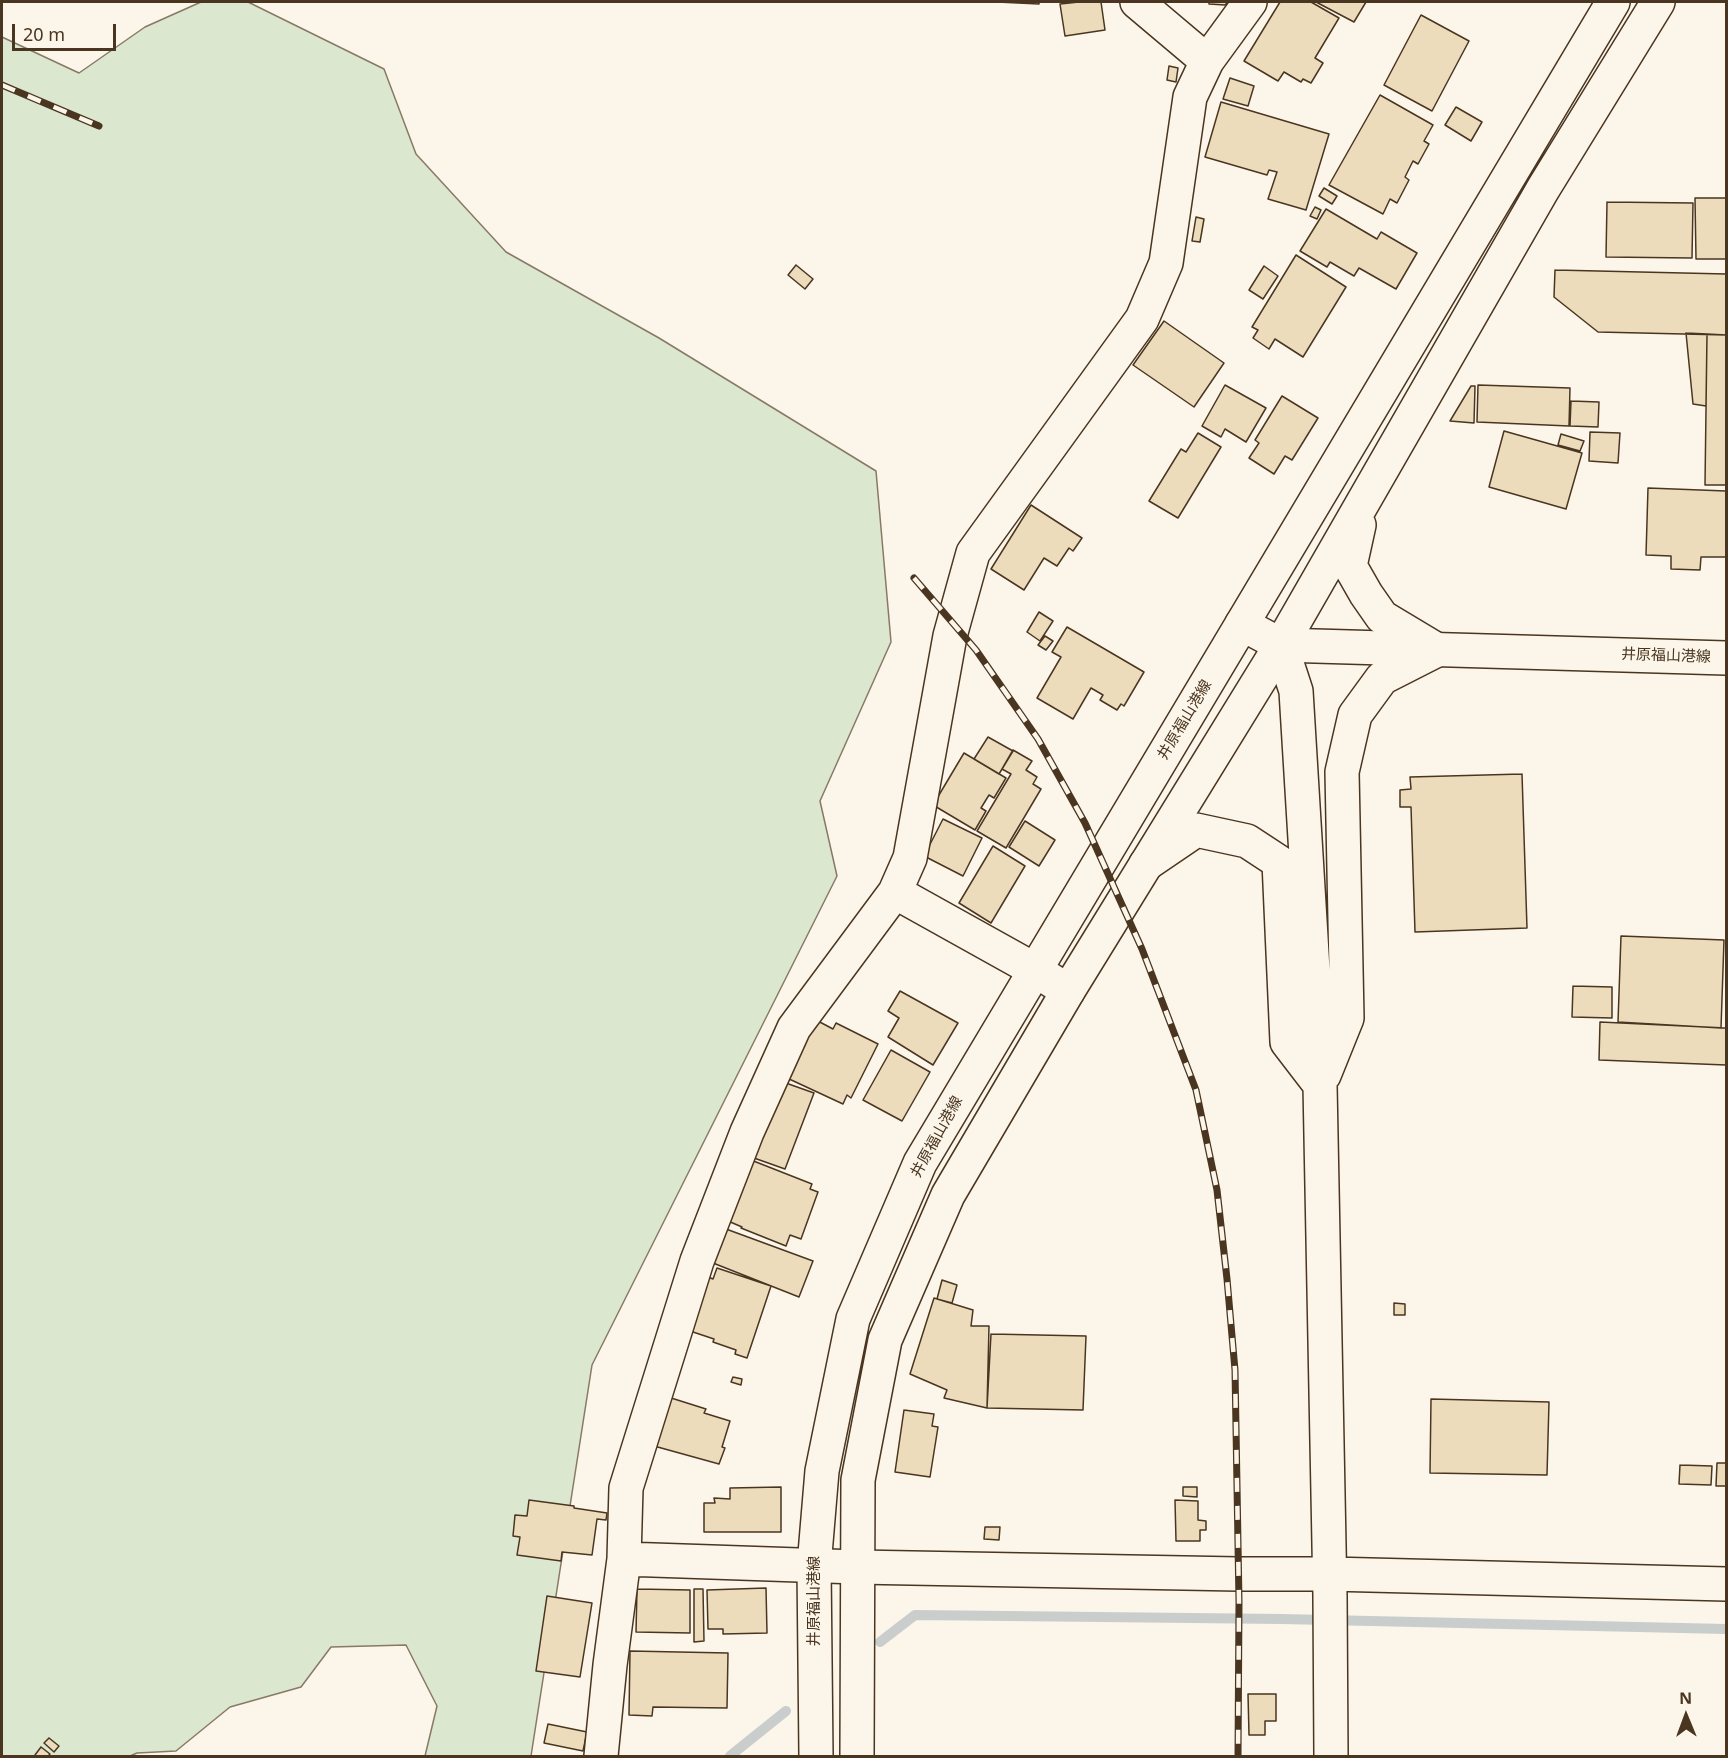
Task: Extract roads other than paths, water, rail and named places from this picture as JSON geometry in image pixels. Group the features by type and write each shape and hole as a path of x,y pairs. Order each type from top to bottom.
{"street":[{"path":"1137,2 1207,61"},
{"path":"601,1756 624,1559 626,1488 697,1261 747,1132 794,1028 895,892 910,858 950,636 973,553 1142,319 1166,263 1190,97 1207,61 1250,2"},
{"path":"1242,624 1613,2"},
{"path":"857,1756 858,1480 885,1340 948,1195 1068,991 1281,645 1543,189 1658,2"},
{"path":"1366,498 1350,566 1382,617 1437,650"},
{"name":"井原福山港線","path":"816,1756 814,1566 822,1471 853,1319 920,1163 1242,624 1281,645 1726,658"},
{"path":"1281,645 1296,691 1320,1085 1331,1635 1331,1756"},
{"path":"1320,1085 1347,1018 1342,772 1355,715 1382,678 1437,650"},
{"path":"1146,864 1196,830 1247,842 1279,862 1287,1042 1320,1085"},
{"path":"895,892 1035,970 1068,991"},
{"path":"624,1559 814,1566 1226,1574 1330,1585 1726,1584"}],"waterway":[{"path":"880,1642 915,1615 1282,1619 1726,1629"},
{"path":"730,1756 786,1711"}],"railway":[{"path":"2,85 99,126"},
{"path":"914,578 976,650 1038,739 1085,823 1142,949 1196,1090 1217,1190 1235,1370 1239,1602 1238,1756"}]}
